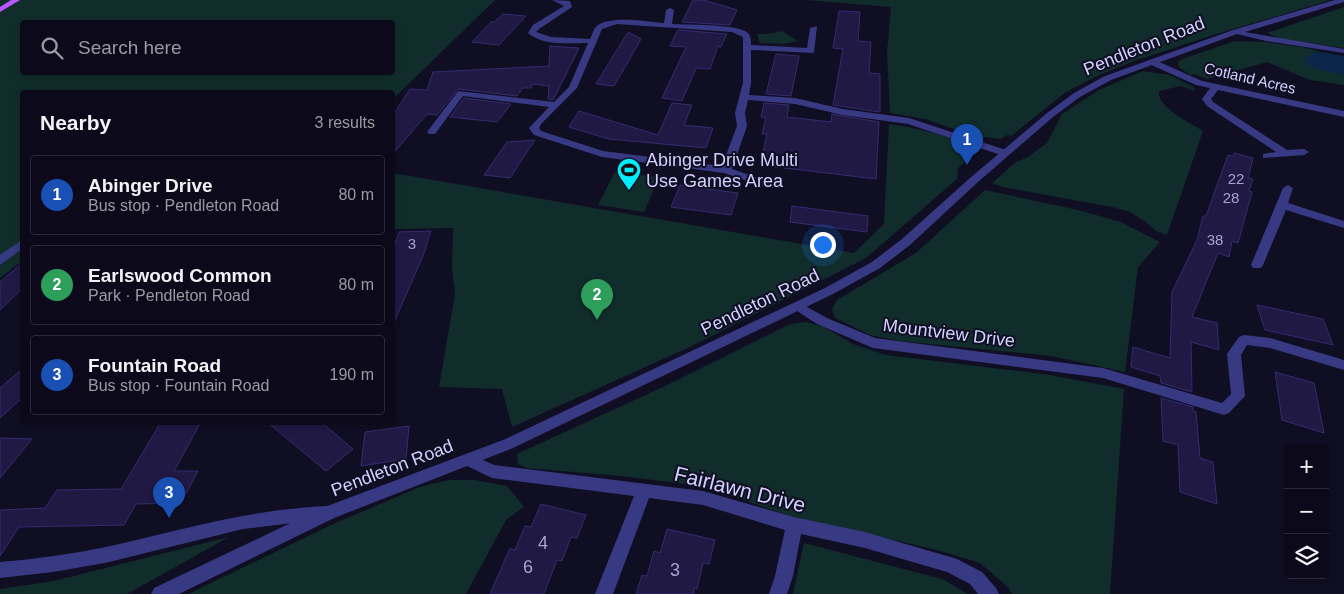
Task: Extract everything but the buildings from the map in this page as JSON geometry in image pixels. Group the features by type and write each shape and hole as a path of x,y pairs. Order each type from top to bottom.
{"main road":[{"path":"0,10 16,0"}],"street":[{"path":"556,0 567,4 568,7 536,27 532,32 536,36 549,38 592,41"},
{"name":"Pendleton Road","path":"160,594 328,514 470,460 542,428 829,291 876,264 906,242 1005,153 1077,95 1108,78 1236,32 1343,0"},
{"path":"668,24 670,10"},
{"path":"726,170 742,126 740,113 745,97 747,47 747,37 742,33 668,24 617,22 606,24 598,28 573,88 534,128 537,133 602,154 726,170 772,186"},
{"path":"747,47 811,51 814,28"},
{"path":"1236,32 1266,39 1344,51"},
{"name":"Cotland Acres","path":"1152,62 1186,78 1215,87 1344,114"},
{"path":"1215,87 1206,99 1210,104 1285,153"},
{"path":"432,132 461,94 556,104"},
{"path":"745,97 795,101 843,112 909,121 1005,153"},
{"path":"1267,156 1304,152"},
{"path":"1257,265 1288,188"},
{"path":"1282,205 1344,225"},
{"path":"0,261 20,246"},
{"name":"Mountview Drive","path":"798,306 822,321 873,343 1076,368 1103,373 1224,408 1238,396 1234,354 1244,340 1270,343 1344,364"},
{"name":"Fairlawn Drive","path":"470,460 492,471 703,498 794,525 864,540 951,565 976,578 990,594"},
{"path":"604,594 644,490"},
{"path":"0,570 104,555 253,519 304,513 328,514"},
{"path":"778,594 784,576 794,525"}],"green space":[{"path":"0,0 495,0 395,97 395,90 20,90 20,263 0,278"},
{"path":"807,0 1331,0 1210,36 1134,61 1099,75 1066,92 1011,136 1007,135 1001,139 975,136 925,119 890,113 887,53 891,7"},
{"path":"1344,7 1344,48 1282,39 1267,33"},
{"path":"782,31 798,41 784,44 760,43 757,34 768,34"},
{"path":"1235,41 1264,42 1302,47 1321,52 1313,53 1339,74 1344,75 1344,85 1310,80 1267,62 1207,79 1194,74 1190,75 1179,67 1178,62 1182,59"},
{"path":"1143,71 1170,75 1195,88 1194,91 1181,86 1159,91 1163,103 1168,109 1203,131 1167,235 1156,231 1130,212 1003,187 992,183 1016,162 1028,157 1047,143 1062,114 1099,90"},
{"path":"889,124 947,137 968,147 975,153 958,168 957,179 866,258 690,347 512,427 502,389 439,387 455,294 452,268 453,228 395,229 395,173 854,253 884,224"},
{"name":"Abinger Drive Multi Use Games Area","path":"615,172 659,177 644,212 598,205"},
{"path":"985,190 1078,210 1121,222 1160,242 1138,267 1125,372 1051,356 900,341 870,335 835,318 832,309 837,300 916,253"},
{"path":"807,322 824,327 853,344 886,355 1050,375 1124,389 1110,594 1012,594 1008,587 980,563 937,550 790,516 703,486 620,476 527,468 518,464 517,454 663,387 790,324"},
{"path":"449,480 475,480 507,486 524,507 506,520 466,594 188,594 331,525 420,487"},
{"path":"229,537 127,594 0,594 0,589 54,581"},
{"path":"804,543 942,579 968,594 793,594"}],"water":[{"path":"1321,52 1344,56 1344,75 1319,70 1306,63 1305,58 1313,53"}],"place":[{"name":"Abinger Drive","path":"967,165"},
{"name":"Abinger Drive Multi Use Games Area","path":"629,191"},
{"name":"Earlswood Common","path":"597,320"},
{"name":"Fountain Road","path":"169,518"}]}
